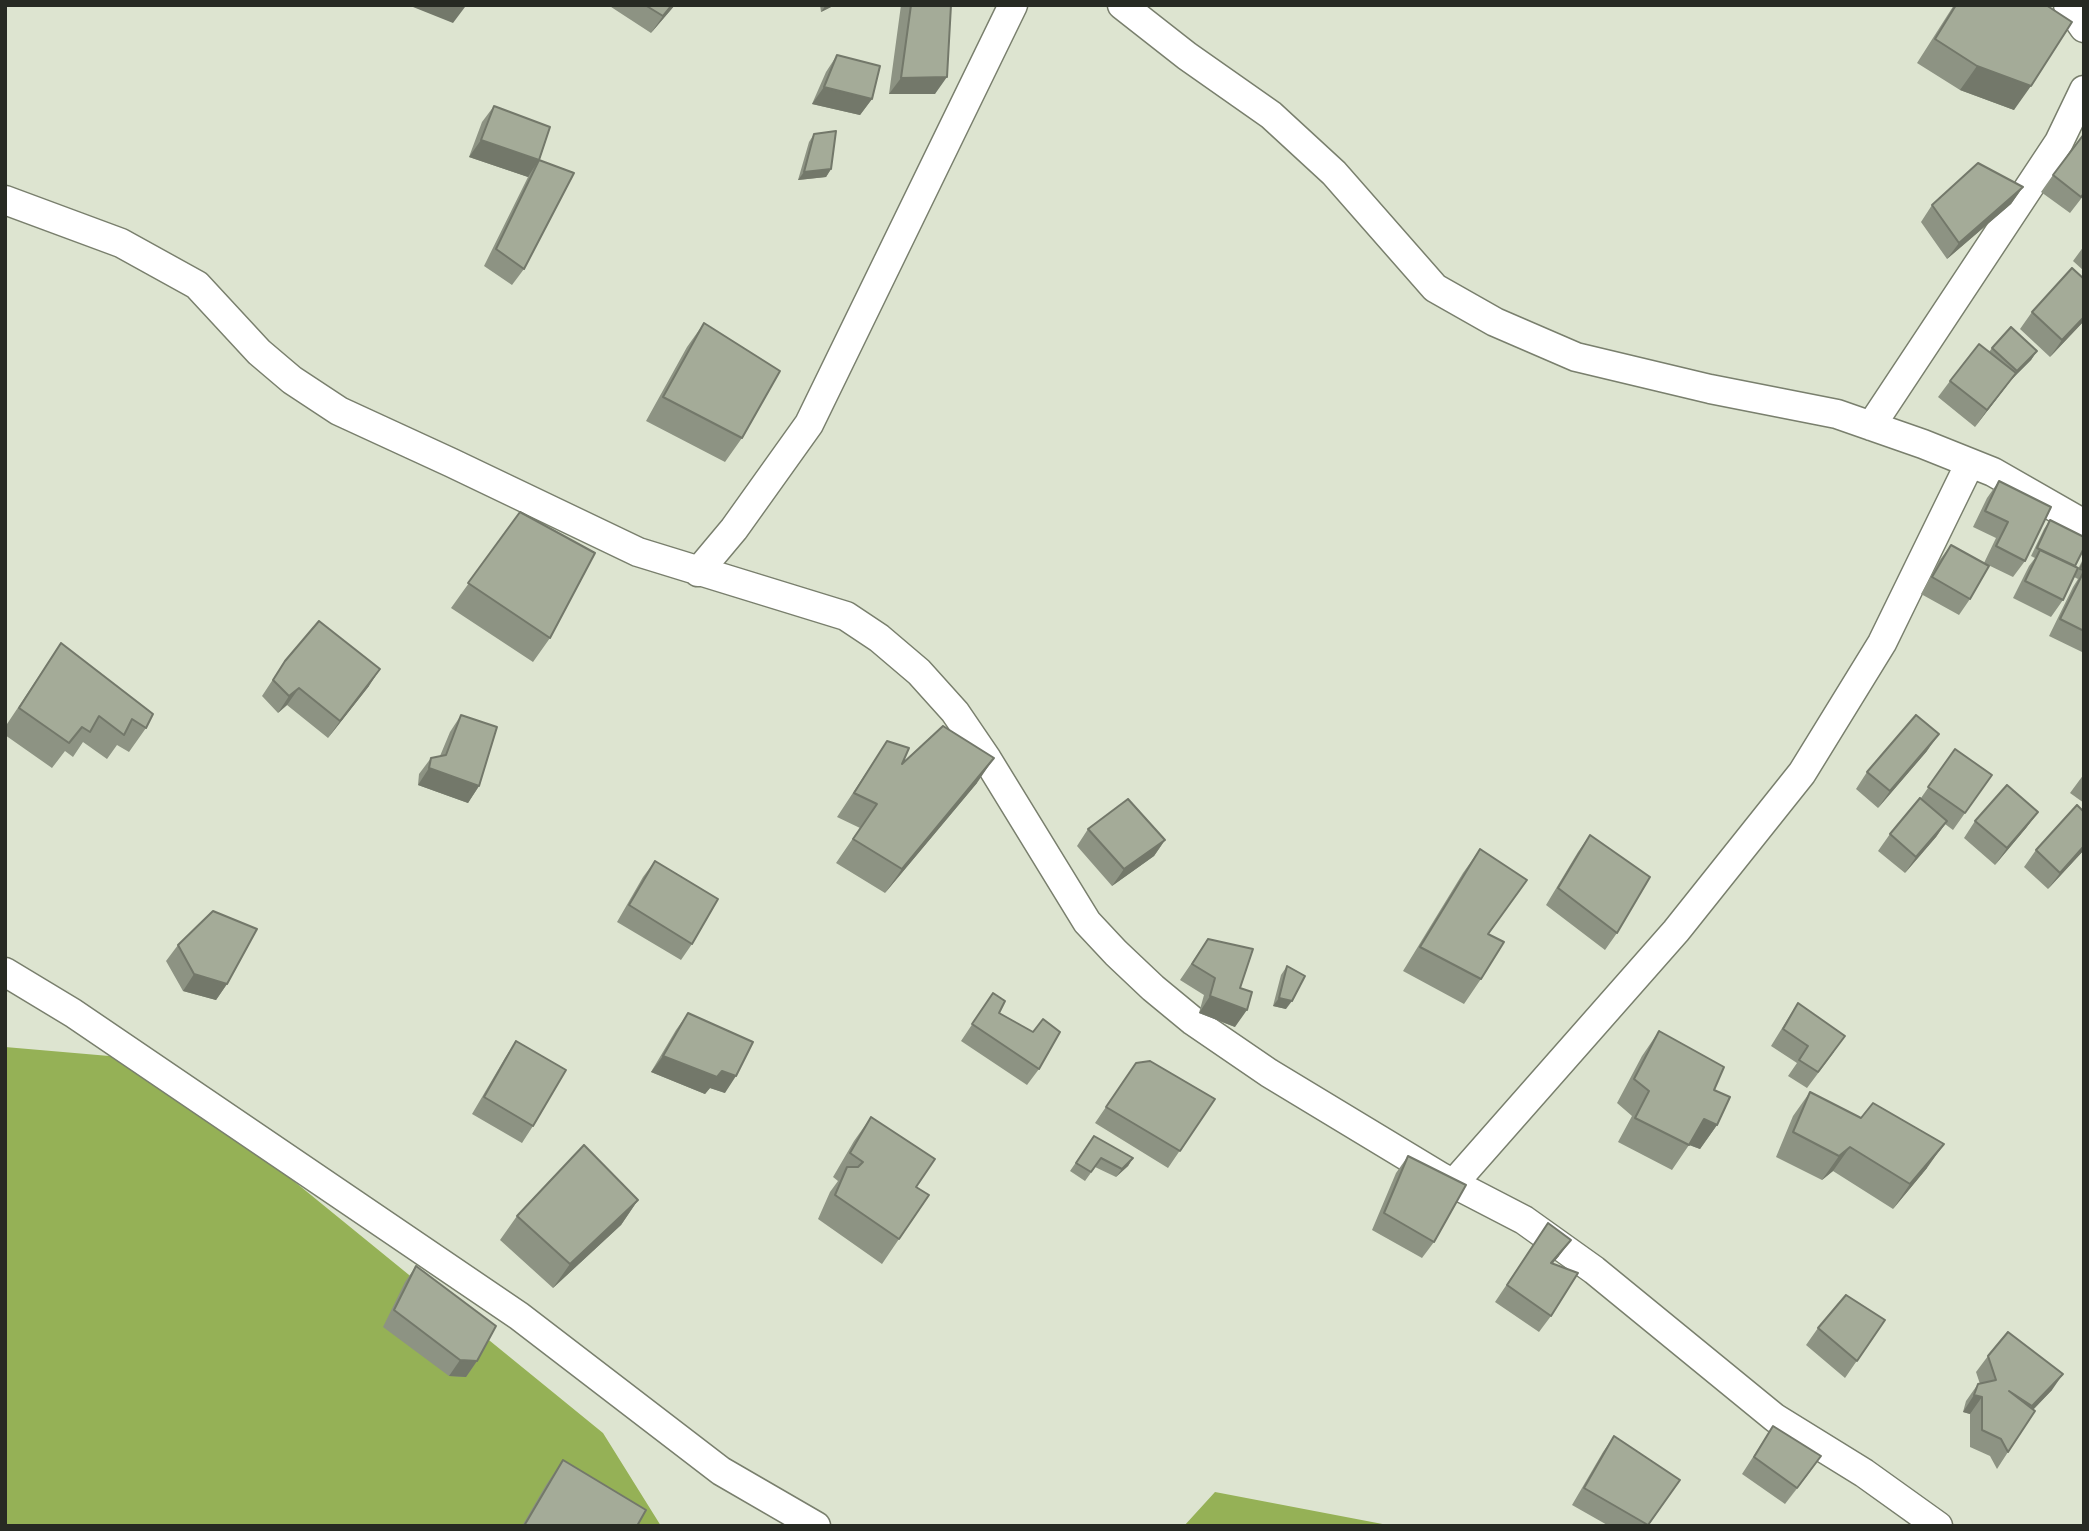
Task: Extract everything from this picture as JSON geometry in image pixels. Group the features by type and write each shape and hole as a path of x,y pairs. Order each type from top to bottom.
{"street":[{"path":"698,572 734,529 809,424 1013,5"},
{"path":"1122,5 1271,115 1334,173 1435,288 1494,322 1576,356 1710,388 1837,414 1993,472 2084,524"},
{"path":"2068,5 2084,27"},
{"path":"1871,426 2059,142 2084,90"},
{"path":"5,200 121,243 198,285 259,352 292,380 339,411 638,552 846,616 879,638 919,672 955,712 988,759 1087,922 1116,953 1193,1021 1269,1073 1454,1183 1534,1227 1594,1270 1776,1418 1864,1473 1938,1526"},
{"path":"1454,1183 1676,931 1802,772 1882,643 1970,463"},
{"path":"5,972 73,1013 519,1316 721,1471 817,1526"}],"green space":[{"path":"5,1047 144,1059 603,1433 661,1526 5,1526"},
{"path":"1215,1492 1393,1526 1184,1526"}],"building":[{"path":"645,5 672,5 663,16"},
{"path":"911,5 951,5 947,77 901,78"},
{"path":"1956,5 2046,5 2072,22 2031,86 1977,66 1935,39"},
{"path":"837,55 880,66 872,99 824,87"},
{"path":"494,106 550,127 539,160 481,140"},
{"path":"836,131 831,169 804,172 814,134"},
{"path":"2084,134 2084,193 2081,197 2053,175"},
{"path":"539,160 574,173 524,269 496,249"},
{"path":"1978,163 2023,187 1959,243 1932,205"},
{"path":"2072,268 2084,279 2084,317 2062,340 2032,312"},
{"path":"704,323 780,371 742,438 663,397"},
{"path":"2011,327 2037,351 2017,371 1992,348"},
{"path":"1979,344 2016,373 1987,410 1950,381"},
{"path":"1999,481 2051,507 2025,561 1996,546 2008,522 1985,511"},
{"path":"520,512 595,553 550,638 468,583"},
{"path":"2050,520 2084,537 2084,548 2075,566 2037,548"},
{"path":"1951,545 1989,566 1970,599 1932,577"},
{"path":"2040,550 2078,568 2063,600 2025,581"},
{"path":"2084,571 2084,631 2060,619"},
{"path":"319,621 380,669 340,721 299,688 289,696 273,680 285,661"},
{"path":"61,643 153,714 146,728 132,719 124,735 99,716 90,732 82,727 69,743 19,708"},
{"path":"461,715 497,727 479,786 429,768 431,758 446,755"},
{"path":"1916,715 1939,734 1890,791 1867,772"},
{"path":"943,726 994,758 902,869 853,839 877,804 854,793 887,741 909,748 902,764"},
{"path":"1955,749 1992,775 1965,813 1928,787"},
{"path":"2007,785 2038,812 2007,848 1975,821"},
{"path":"1920,798 1947,821 1916,857 1890,834"},
{"path":"1128,799 1165,840 1124,869 1088,829"},
{"path":"2077,805 2084,812 2084,846 2060,873 2036,850"},
{"path":"1590,835 1650,877 1617,933 1558,888"},
{"path":"1480,849 1527,880 1488,934 1504,942 1481,979 1420,947"},
{"path":"655,861 718,899 692,944 629,905"},
{"path":"213,911 257,929 227,984 194,974 178,945"},
{"path":"1208,939 1253,949 1240,988 1252,992 1247,1010 1210,996 1215,978 1192,964"},
{"path":"1287,966 1305,976 1292,1001 1279,998"},
{"path":"993,993 1005,1001 999,1013 1033,1032 1043,1019 1060,1032 1039,1069 972,1024"},
{"path":"1798,1003 1845,1036 1818,1072 1799,1060 1808,1046 1783,1029"},
{"path":"688,1013 753,1042 736,1076 722,1071 717,1077 663,1056"},
{"path":"1659,1031 1724,1067 1714,1090 1730,1097 1717,1125 1704,1119 1689,1145 1635,1118 1649,1091 1634,1079"},
{"path":"516,1041 566,1070 533,1126 484,1097"},
{"path":"1150,1061 1215,1099 1180,1151 1106,1107 1136,1063"},
{"path":"1810,1092 1861,1118 1873,1103 1944,1144 1910,1184 1850,1147 1839,1156 1793,1132"},
{"path":"871,1117 935,1159 916,1187 929,1195 899,1239 835,1195 847,1167 858,1167 863,1162 850,1153"},
{"path":"1094,1136 1133,1158 1122,1169 1101,1158 1091,1172 1076,1163"},
{"path":"584,1145 638,1200 570,1264 517,1216"},
{"path":"1408,1156 1466,1185 1434,1242 1384,1213"},
{"path":"1548,1223 1571,1240 1551,1263 1578,1273 1551,1316 1507,1285"},
{"path":"416,1266 496,1326 477,1361 460,1360 394,1310"},
{"path":"1846,1295 1885,1320 1857,1361 1818,1328"},
{"path":"2008,1332 2063,1374 2032,1406 2009,1391 2035,1411 2008,1452 2001,1439 1982,1430 1982,1397 1974,1395 1978,1384 1996,1380 1988,1356"},
{"path":"1773,1426 1821,1456 1797,1488 1754,1457"},
{"path":"1614,1436 1680,1480 1648,1525 1584,1488"},
{"path":"563,1460 646,1510 637,1526 524,1526"}]}
